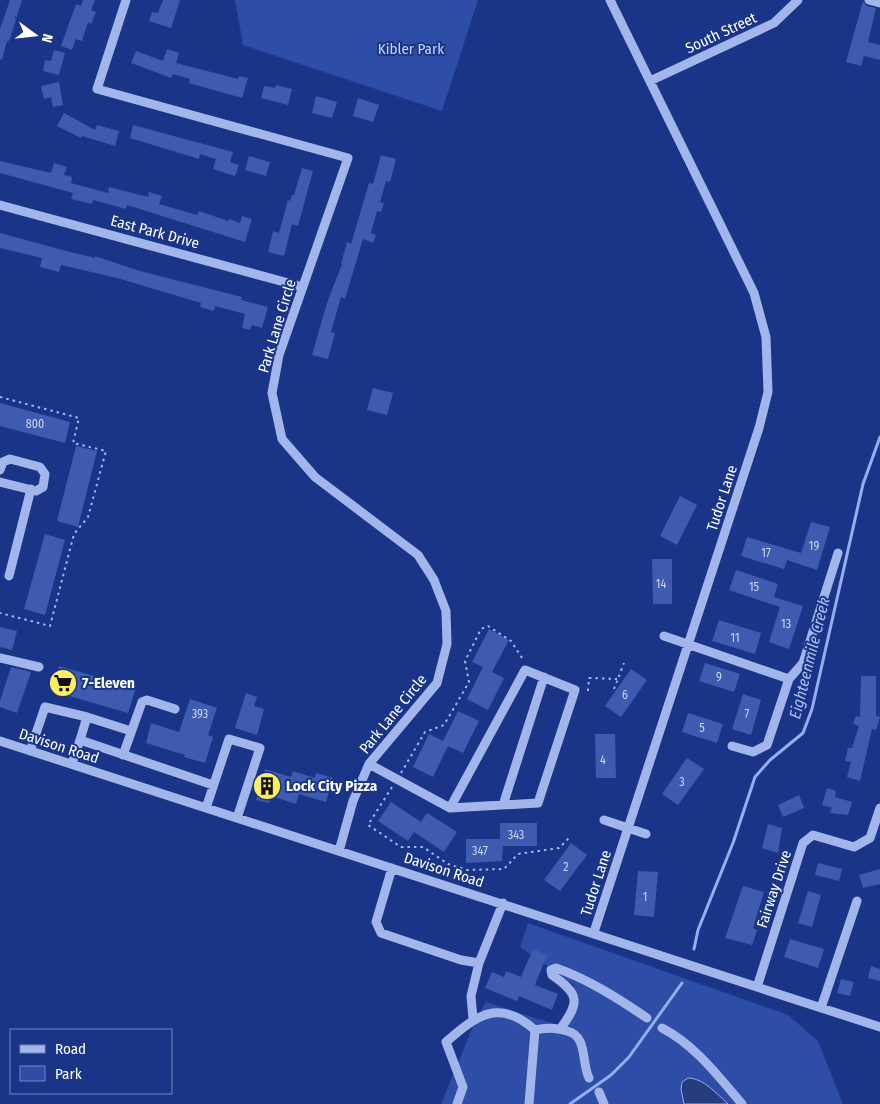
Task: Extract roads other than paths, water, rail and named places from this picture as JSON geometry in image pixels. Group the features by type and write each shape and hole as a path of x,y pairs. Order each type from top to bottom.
{"street":[{"name":"Park Lane Circle","path":"126,0 97,89 348,158 279,355 272,393 282,439 316,477 418,555 434,580 446,611 447,644 437,683 369,764 353,801 339,850"},
{"name":"Tudor Lane","path":"594,932 759,428 768,392 766,337 754,293 610,0"},
{"name":"South Street","path":"650,81 774,23 798,0"},
{"path":"869,0 880,3"},
{"name":"East Park Drive","path":"0,205 303,287"},
{"path":"0,470 2,462 10,460 40,467 46,474 42,487 36,491 0,482"},
{"path":"9,576 30,489"},
{"path":"732,746 753,752 767,745 789,679 803,663 838,553"},
{"path":"664,636 789,679"},
{"path":"0,658 39,667"},
{"path":"369,764 450,808 538,803 575,690 524,670 450,808"},
{"path":"503,805 544,677"},
{"path":"123,755 142,702 148,700 175,710"},
{"path":"30,751 45,707 87,717 131,731"},
{"path":"72,764 87,717"},
{"path":"206,808 229,739 260,748 237,818"},
{"path":"80,740 213,785"},
{"name":"Davison Road","path":"0,741 594,932 757,988 880,1027"},
{"name":"Fairway Drive","path":"757,988 803,843 813,835 854,847 870,838 880,808"},
{"path":"604,820 646,834"},
{"path":"392,868 376,922 381,933 461,960 479,963"},
{"path":"821,1008 857,901"},
{"path":"474,1019 472,996 479,963 503,903"},
{"path":"560,1029 573,1012 575,996 570,988 552,975 551,970 556,968 569,972 600,989 647,1018"},
{"path":"457,1104 463,1087 446,1042 474,1019 499,1012 516,1015 535,1030"},
{"path":"535,1030 547,1027 574,1033 581,1040 590,1078"},
{"path":"662,1028 677,1036 690,1047 742,1104"},
{"path":"529,1104 535,1030"},
{"path":"599,1092 604,1104"}],"waterway":[{"name":"Eighteenmile Creek","path":"694,949 698,930 733,843 755,777 770,760 803,733 812,709 863,484 880,437"},
{"name":"Eighteenmile Creek","path":"570,1104 611,1075 629,1057 682,983"}],"place":[{"name":"7-Eleven","path":"63,683"},
{"name":"Lock City Pizza","path":"267,786"}],"park label":[{"name":"Kibler Park","path":"411,49"}]}
